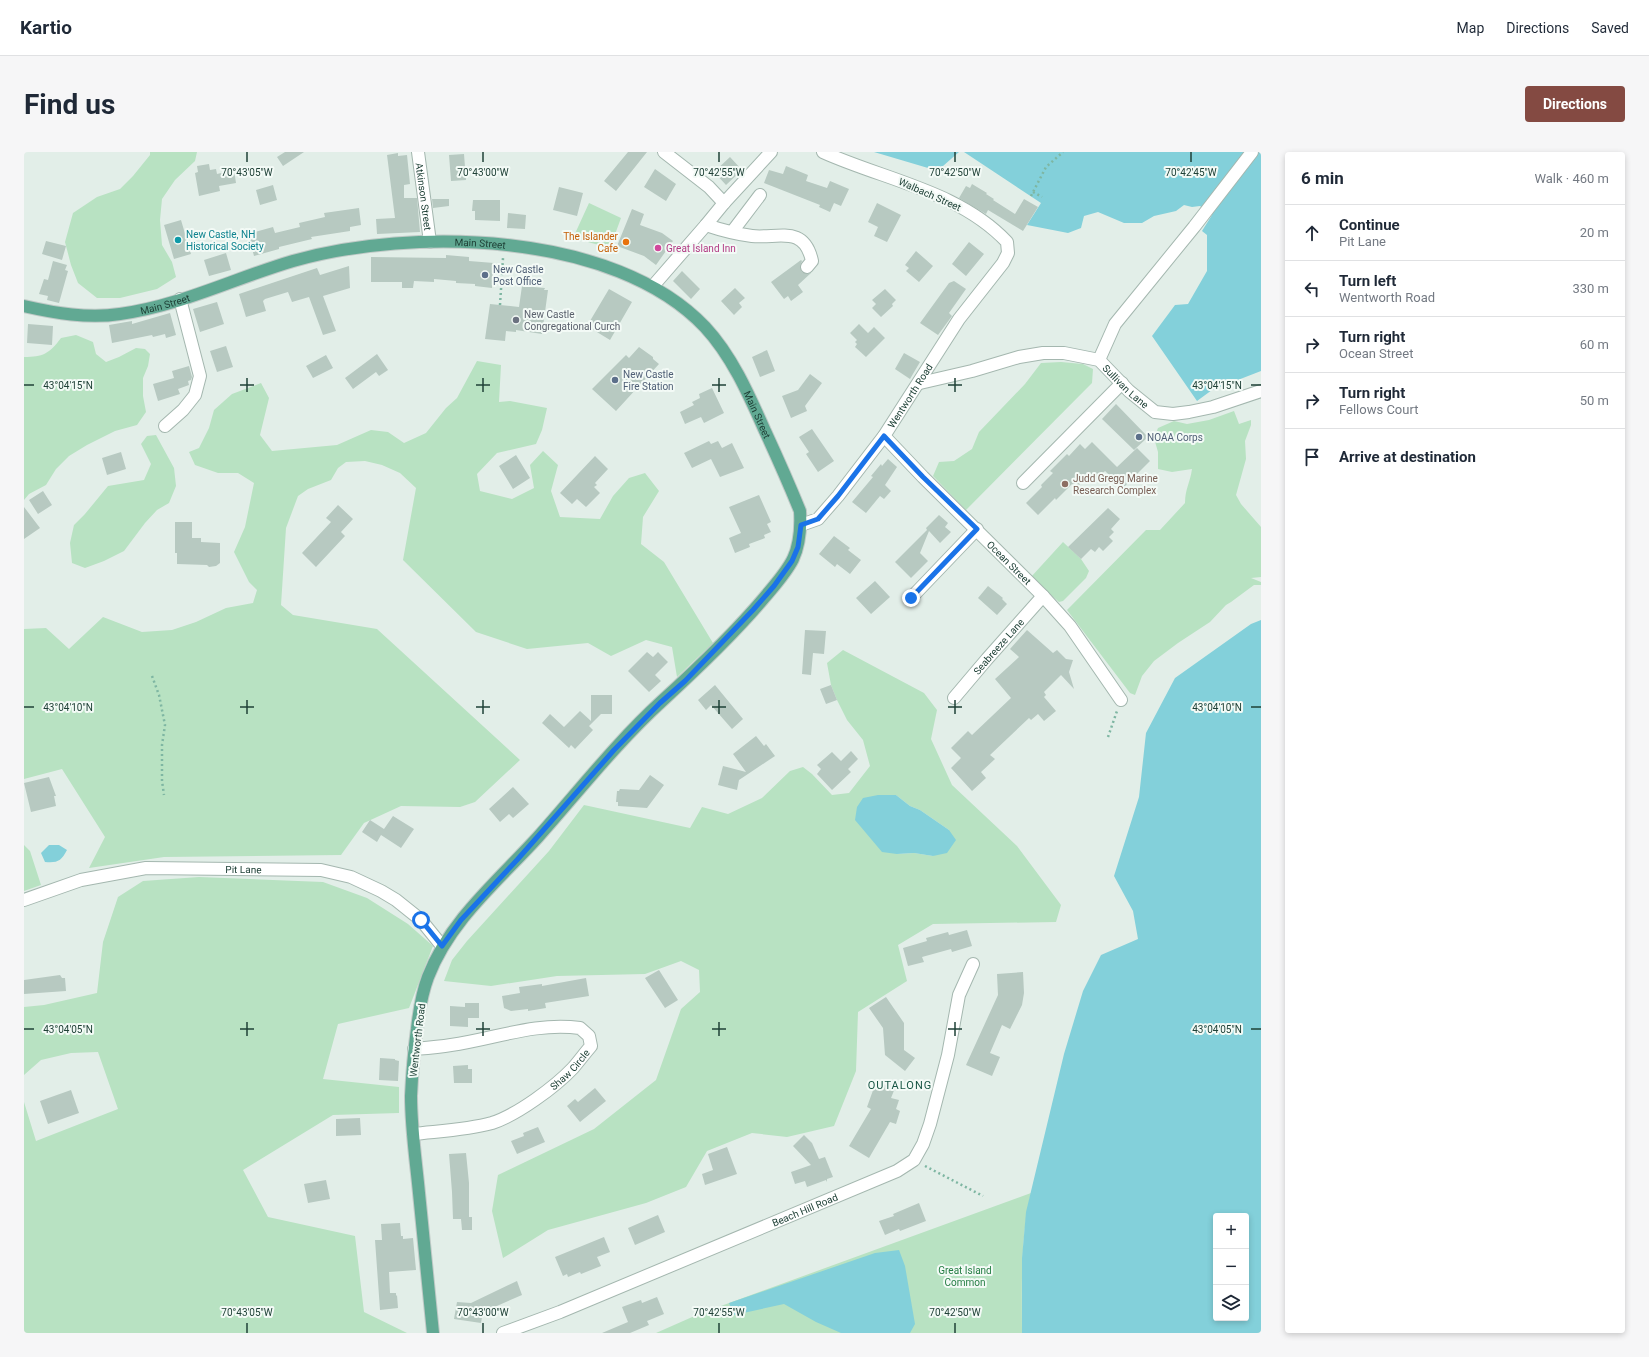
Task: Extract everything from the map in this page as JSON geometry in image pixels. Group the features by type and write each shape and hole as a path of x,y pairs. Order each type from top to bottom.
{"main road":[{"name":"Main Street","path":"24,306 55,313 98,316 119,314 147,309 180,299 289,262 323,253 362,246 430,242 468,242 536,249 608,267 653,286 704,326 732,364 755,407 800,511 801,525"},
{"name":"Wentworth Road","path":"433,1333 413,1134 411,1097 414,1049 423,993 428,977 442,946 465,915 517,860 614,750 660,703 685,681 758,604 792,561 798,547 801,525"}],"street":[{"name":"Atkinson Street","path":"418,152 430,242"},
{"path":"664,152 724,202"},
{"path":"653,286 724,202 771,152"},
{"name":"Walbach Street","path":"823,152 853,165 918,187 973,214 996,231 1007,242 1008,253 1003,263"},
{"path":"1099,360 1115,324 1194,227 1252,152"},
{"path":"732,232 760,195"},
{"path":"706,225 754,236 772,235 796,237 810,252 812,261 807,267"},
{"name":"Wentworth Road","path":"801,525 818,519 838,496 884,436 920,383 959,319 1003,263"},
{"path":"165,426 183,410 195,395 200,376 180,299"},
{"name":"Sullivan Lane","path":"920,383 972,371 1019,357 1043,353 1064,353 1099,360 1122,383 1156,412 1173,414 1213,407 1261,391"},
{"path":"1023,483 1122,383"},
{"name":"Ocean Street","path":"884,436 923,477 1044,596 1070,626 1121,700"},
{"path":"911,598 977,529"},
{"name":"Seabreeze Lane","path":"954,698 986,659 1044,596"},
{"name":"Pit Lane","path":"24,900 81,880 146,868 321,870 351,877 391,897 421,920 442,946"},
{"name":"Beach Hill Road","path":"503,1333 560,1312 897,1171 914,1160 923,1144 930,1124 948,1055 960,995 973,964"},
{"name":"Shaw Circle","path":"413,1134 477,1126 508,1116 535,1099 573,1068 591,1046 589,1036 580,1028 550,1026 451,1045 414,1049"}],"path":[{"path":"1031,196 1046,167 1062,152"},
{"path":"1033,192 1042,196"},
{"path":"500,304 503,258"},
{"path":"152,676 159,695 165,725 162,746 164,795"},
{"path":"1108,737 1121,700"},
{"path":"914,1160 983,1196"}],"green space":[{"path":"150,152 197,152 195,161 175,180 162,199 160,220 162,245 172,262 176,277 157,289 120,298 97,298 78,283 71,265 65,242 73,213 97,197 120,189 133,176 150,155"},
{"path":"589,203 621,218 610,248 573,238"},
{"path":"76,335 93,342 96,354 106,362 136,348 145,349 150,354 148,366 143,378 143,396 146,412 137,425 115,431 69,456 56,469 46,485 29,494 24,500 24,357 45,354 53,348 61,338"},
{"path":"477,361 501,365 499,402 510,401 547,408 542,430 536,444 497,453 477,474 480,491 512,499 534,488 530,465 543,451 558,465 551,491 560,517 600,519 613,496 629,478 645,473 659,491 643,517 641,544 664,562 713,643 677,677 672,647 646,640 611,656 588,643 527,649 476,632 403,560 416,488 400,473 382,465 365,461 346,462 338,468 331,480 308,489 298,496 286,528 281,605 293,615 377,629 520,760 475,802 460,807 401,806 364,823 341,855 164,857 89,868 105,837 62,769 24,779 24,629 46,628 69,649 103,617 142,632 172,630 196,622 226,608 253,603 257,590 249,582 234,552 245,527 254,483 238,473 218,473 195,465 189,452 199,448 209,428 214,410 232,394 261,383 269,398 260,435 272,451 337,445 371,430 388,432 404,443 426,433 446,408 457,398"},
{"path":"1061,362 1083,364 1093,369 1092,383 966,510 933,476 939,462 954,461 972,449 979,432 1025,384 1041,363"},
{"path":"1234,411 1239,424 1251,420 1251,425 1245,441 1246,459 1236,495 1241,504 1261,527 1261,577 1251,578 1261,582 1261,585 1254,585 1226,605 1210,622 1154,661 1142,676 1135,695 1130,693 1067,610 1146,530 1160,530 1185,503 1192,469 1172,472 1158,469 1158,452 1154,438 1158,428 1174,421 1187,424 1209,420"},
{"path":"156,435 174,468 176,486 169,503 157,510 124,551 85,568 72,563 70,543 74,525 108,486 144,480 151,464 141,444 147,436"},
{"path":"1063,542 1081,559 1089,571 1086,578 1063,601 1059,602 1031,577"},
{"path":"843,650 924,693 937,710 931,739 952,785 1017,846 1061,905 1056,922 933,924 898,945 907,981 858,1012 856,1071 834,1126 787,1137 752,1133 707,1151 686,1187 646,1203 548,1230 503,1258 492,1211 498,1175 594,1129 656,1080 681,1009 700,992 699,970 681,961 645,974 557,976 491,986 444,981 452,960 467,941 549,851 584,805 690,828 702,807 728,814 762,798 790,771 803,767 812,774 832,795 849,793 870,766 863,740 847,720 837,700 831,685 827,663","holes":["896,795 910,806 920,810 949,830 933,856 914,853 897,854"]},
{"path":"24,845 30,851 41,885 24,891"},
{"path":"199,877 323,882 367,898 408,924 433,946 409,1008 338,1024 323,1079 399,1087 399,1113 333,1115 243,1170 268,1217 355,1236 364,1312 407,1333 24,1333 24,1102 36,1141 118,1109 98,1052 71,1053 41,1060 24,1075 24,1007 44,1005 97,993 103,942 118,897 143,881"},
{"name":"Great Island Common","path":"1031,1193 1027,1210 1023,1245 1022,1333 656,1333 699,1314"}],"water":[{"path":"874,152 959,152 943,166 928,168"},
{"path":"964,152 1261,152 1261,371 1212,390 1197,401 1152,336 1175,305 1188,304 1207,271 1207,235 1202,231 1212,215 1200,206 1192,207 1184,205 1176,211 1154,216 1142,223 1124,223 1098,212 1084,216 1081,228 1068,233 1027,225 1041,203"},
{"path":"1261,620 1261,1333 1022,1333 1022,1258 1026,1212 1064,1054 1083,991 1101,955 1138,939 1133,911 1114,876 1139,797 1146,733 1175,678 1251,624"},
{"path":"878,795 896,795 910,806 920,810 949,830 956,840 947,853 933,856 914,853 897,854 882,852 855,820 857,807 863,798"},
{"path":"49,845 59,845 67,850 63,857 56,862 45,862 41,853"},
{"path":"899,1250 905,1266 915,1324 910,1333 841,1333 816,1322 784,1304 734,1315 729,1303 875,1253"}],"building":[{"path":"285,152 304,152 283,166 277,157"},
{"path":"628,152 647,152 616,191 604,181"},
{"path":"398,153 398,156 407,155 410,184 404,185 404,198 417,198 420,232 377,234 376,219 395,218 387,155"},
{"path":"464,154 466,180 451,181 449,155"},
{"path":"730,157 742,170 726,185 714,172"},
{"path":"209,164 210,170 216,169 217,174 234,170 236,183 219,186 220,191 199,196 195,173 198,172 197,166"},
{"path":"786,166 808,175 806,181 827,188 830,181 849,189 841,206 834,203 830,212 819,207 820,205 764,183 769,170 783,174"},
{"path":"655,169 676,184 666,201 644,187"},
{"path":"972,184 987,193 986,194 994,199 993,200 1015,214 1024,199 1038,207 1023,231 988,210 986,214 959,198 966,186 970,188"},
{"path":"273,185 277,200 260,205 256,190"},
{"path":"559,187 583,193 577,216 553,210"},
{"path":"432,199 449,199 449,206 433,208"},
{"path":"473,200 500,200 500,221 475,220 475,211 472,211"},
{"path":"877,203 901,215 887,242 874,236 878,227 868,222"},
{"path":"359,208 361,225 350,227 350,231 311,237 312,239 279,247 279,249 254,256 248,234 273,227 275,233 300,227 299,223 325,217 324,213"},
{"path":"632,209 644,214 640,225 662,233 673,241 656,265 644,256 617,246"},
{"path":"508,213 526,215 525,229 507,228"},
{"name":"New Castle, NH Historical Society","path":"181,220 191,254 174,259 164,225"},
{"path":"46,241 66,246 62,260 42,254"},
{"path":"969,242 984,254 966,276 952,264"},
{"path":"916,251 933,266 919,282 906,271 909,268 905,265"},
{"path":"226,253 231,270 209,276 204,260"},
{"path":"446,255 469,257 469,261 494,263 492,288 475,286 475,284 456,283 456,281 434,279 434,282 414,281 413,288 402,288 402,282 371,282 371,257 446,258"},
{"path":"801,260 800,266 802,272 806,274 811,273 798,285 803,292 791,301 788,296 784,299 771,282"},
{"path":"53,261 67,265 65,270 68,271 59,303 47,300 48,296 39,294 44,279 48,280"},
{"path":"349,266 350,288 323,296 336,331 323,335 309,297 292,302 288,292 265,299 263,301 266,311 246,317 239,294 317,268 320,275"},
{"path":"682,271 700,289 691,299 673,281"},
{"path":"954,281 966,289 949,313 952,316 938,335 920,323 949,283"},
{"name":"New Castle Congregational Curch","path":"522,286 545,288 544,290 548,290 542,334 516,330 516,332 506,331 505,341 485,339 490,304 519,307"},
{"path":"735,288 745,298 739,303 742,307 734,315 721,301"},
{"path":"609,289 632,302 610,340 587,326"},
{"path":"885,289 896,300 892,304 893,306 881,317 872,308 876,304 872,300"},
{"path":"217,302 224,324 200,332 193,309"},
{"path":"170,313 176,335 166,338 165,334 153,337 152,335 112,343 109,325 132,321 132,324"},
{"path":"28,324 53,326 52,345 27,343"},
{"path":"859,324 868,333 874,327 885,338 866,357 855,347 857,344 855,342 857,340 850,333"},
{"path":"226,346 233,367 217,372 210,351"},
{"name":"New Castle Fire Station","path":"639,347 653,357 653,359 659,364 616,411 592,389 626,355 629,358"},
{"path":"767,350 775,371 760,377 752,357"},
{"path":"904,353 920,362 910,379 895,369"},
{"path":"377,354 388,370 379,376 376,372 353,389 345,378"},
{"path":"326,355 333,368 313,378 306,366"},
{"path":"189,366 192,377 191,380 188,381 189,385 178,389 180,394 158,401 153,384 174,378 172,371"},
{"path":"810,374 822,383 805,406 807,411 791,418 782,396 798,390"},
{"path":"712,388 724,413 704,423 701,417 685,424 680,412 694,405 692,402 700,398 699,394"},
{"path":"1116,404 1148,437 1134,450 1102,419"},
{"path":"812,429 834,461 818,472 806,454 809,452 799,437"},
{"path":"709,441 711,444 718,441 722,448 732,443 744,468 720,477 711,459 692,468 684,453"},
{"path":"1092,442 1117,467 1137,448 1150,461 1123,488 1105,471 1094,482 1088,476 1076,488 1072,484 1038,515 1026,503 1053,473 1050,471 1067,454 1069,456 1080,444 1085,449"},
{"path":"121,452 126,469 107,475 102,458"},
{"path":"516,455 530,478 513,489 499,466"},
{"path":"595,456 608,469 595,483 597,485 594,487 600,493 586,507 577,499 572,504 560,493"},
{"path":"888,459 897,467 885,485 891,491 884,499 880,496 866,513 852,502 873,477 871,476 881,464 882,466"},
{"path":"43,491 52,505 38,514 29,500"},
{"path":"759,495 771,522 767,524 771,532 764,535 765,538 749,544 750,547 735,553 729,538 741,533 729,507"},
{"path":"338,505 353,519 341,532 345,536 316,567 302,553 331,522 326,518"},
{"path":"24,507 40,528 24,539"},
{"path":"1108,508 1120,519 1111,529 1114,532 1109,537 1113,541 1103,551 1099,547 1095,552 1091,549 1081,559 1068,547"},
{"path":"939,515 948,523 945,527 951,532 940,543 929,531 920,553 928,561 911,578 895,562 927,530 926,528"},
{"path":"175,522 192,522 192,538 201,538 201,542 220,543 220,563 216,566 209,567 207,565 177,564 177,553 175,553"},
{"path":"834,536 850,548 848,550 861,560 850,574 837,564 835,567 819,554"},
{"path":"875,581 890,597 871,614 856,598"},
{"path":"988,586 1003,598 1002,599 1007,604 997,615 978,598"},
{"path":"805,630 826,631 824,654 813,653 811,675 802,674"},
{"path":"1027,630 1053,653 1057,650 1066,659 1073,660 1069,672 1074,689 1061,675 1044,692 1046,695 1044,697 1056,711 1044,721 1038,714 1031,720 1029,718 990,755 995,759 981,772 986,778 972,791 951,768 961,758 951,748 968,731 972,735 1011,698 995,679 1019,657 1010,649"},
{"path":"647,652 653,657 658,652 668,662 655,675 661,681 649,692 628,671"},
{"path":"715,685 743,719 732,729 711,705 706,710 698,700"},
{"path":"831,685 837,700 826,704 820,689"},
{"path":"591,695 612,695 612,714 601,714 589,726 593,730 575,749 571,745 569,748 542,723 550,714 564,727 580,711 591,721"},
{"path":"756,736 764,746 766,744 775,756 739,780 737,790 718,785 723,766 746,772 733,754"},
{"path":"851,751 858,759 848,769 851,772 832,790 817,774 821,769 817,765 832,752 841,761"},
{"path":"650,775 664,785 647,808 618,806 618,802 616,802 617,791 620,789 639,790"},
{"path":"49,777 56,796 54,796 56,806 31,812 24,783"},
{"path":"513,787 529,804 513,818 509,814 500,822 489,809"},
{"path":"393,816 414,829 401,848 381,835 377,842 362,832 370,820 384,829"},
{"path":"967,930 972,946 952,952 951,949 922,957 924,962 908,966 903,948 927,941 926,938 948,932 949,935"},
{"path":"659,970 678,1000 665,1008 645,978"},
{"path":"1023,972 1024,993 1022,1005 1010,1029 1002,1025 990,1053 1000,1057 992,1076 966,1065 998,995 997,974"},
{"path":"60,975 62,978 65,978 66,991 24,994 24,980"},
{"path":"586,978 589,996 545,1003 546,1008 528,1011 528,1009 511,1011 504,1008 502,996 520,993 519,987 542,984 542,986"},
{"path":"886,997 904,1023 904,1050 915,1058 905,1071 885,1055 883,1028 869,1008"},
{"path":"465,1003 479,1003 479,1018 468,1018 468,1027 450,1026 450,1006 465,1007"},
{"path":"380,1058 395,1059 399,1061 398,1081 379,1080"},
{"path":"468,1065 468,1069 472,1069 472,1083 454,1083 453,1066"},
{"path":"876,1082 895,1088 891,1098 899,1100 896,1109 900,1111 896,1124 890,1122 869,1158 849,1146 871,1109 867,1107"},
{"path":"595,1088 606,1101 580,1122 567,1106 575,1099 578,1102"},
{"path":"71,1090 79,1113 48,1124 40,1101"},
{"path":"360,1118 361,1135 336,1136 336,1119"},
{"path":"538,1127 545,1142 517,1154 511,1141 524,1136 523,1133"},
{"path":"804,1135 812,1143 819,1159 825,1157 833,1177 827,1179 827,1182 826,1180 807,1187 805,1181 795,1184 791,1172 811,1165 793,1146"},
{"path":"727,1147 737,1174 705,1185 702,1174 713,1170 708,1154"},
{"path":"466,1153 469,1183 469,1217 472,1217 472,1230 462,1230 461,1219 453,1219 449,1154"},
{"path":"326,1180 330,1199 308,1203 304,1184"},
{"path":"919,1203 926,1221 885,1235 879,1221 894,1216 893,1214"},
{"path":"658,1215 665,1232 635,1245 628,1228"},
{"path":"400,1223 401,1236 403,1236 403,1239 413,1238 416,1270 389,1272 390,1293 396,1293 398,1308 380,1310 375,1240 382,1240 381,1224"},
{"path":"604,1237 610,1252 597,1257 601,1266 581,1274 580,1272 568,1277 567,1274 563,1276 555,1257"},
{"path":"517,1281 522,1295 483,1312 481,1323 454,1319 457,1302 471,1303"},
{"path":"657,1297 664,1314 647,1321 649,1325 630,1333 602,1333 628,1322 622,1307 641,1300 642,1303"}],"place":[{"name":"New Castle, NH Historical Society","path":"178,240"},
{"name":"The Islander Cafe","path":"626,242"},
{"name":"Great Island Inn","path":"658,248"},
{"name":"New Castle Post Office","path":"485,275"},
{"name":"New Castle Congregational Curch","path":"516,320"},
{"name":"New Castle Fire Station","path":"615,380"},
{"name":"NOAA Corps","path":"1139,437"},
{"name":"Judd Gregg Marine Research Complex","path":"1065,484"}],"district":[{"name":"OUTALONG","path":"900,1085"}],"route":[{"path":"421,920 442,946 461,920 482,896 517,860 614,750 660,703 685,681 774,586 792,561 798,547 801,525 818,519 838,496 884,436 923,477 977,529 911,598"}]}
